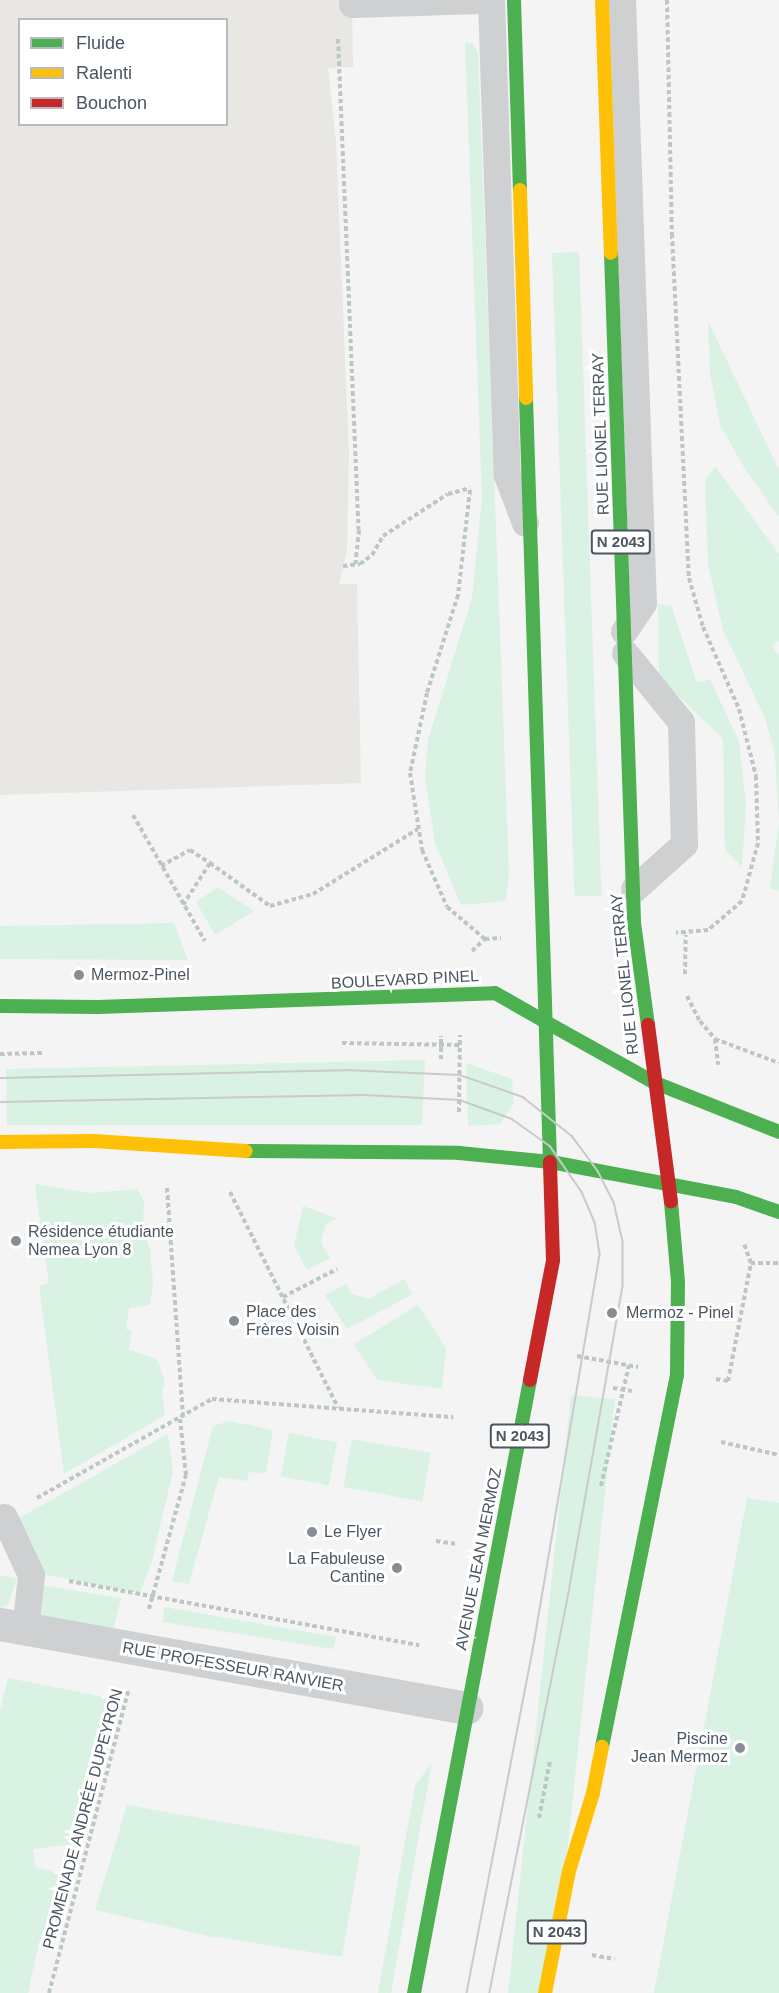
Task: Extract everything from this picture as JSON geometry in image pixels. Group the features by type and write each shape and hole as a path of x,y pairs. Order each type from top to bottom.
{"main road":[{"name":"N 2043","path":"514,0 544,1021"},
{"name":"RUE LIONEL TERRAY","path":"602,0 633,889 653,1082"},
{"name":"BOULEVARD PINEL","path":"0,1006 339,1000 449,992 495,993 653,1082 779,1132"},
{"name":"AVENUE JEAN MERMOZ","path":"414,1993 553,1260 544,1021"},
{"name":"N 2043","path":"545,1993 569,1871 593,1793 674,1398 678,1282 669,1183 653,1082"},
{"path":"0,1142 94,1142 202,1152 459,1153 551,1162 669,1183 736,1197 779,1212"}],"street":[{"name":"RUE PROFESSEUR RANVIER","path":"12,1627 467,1708"}],"lane":[{"path":"352,4 481,0"},
{"path":"491,0 507,475 531,537"},
{"path":"622,0 643,603 625,642 681,722 684,844 633,889"},
{"path":"4,1517 31,1575 12,1627"}],"path":[{"path":"667,0 672,234 689,578 703,627 744,732 756,776 758,843 742,901 708,930 686,935 685,982"},
{"path":"337,27 359,530 355,566"},
{"path":"470,479 458,595 428,693 410,773 422,850 447,907 473,932"},
{"path":"343,566 355,566 372,555 383,536 448,494 470,488"},
{"path":"133,815 205,941"},
{"path":"161,866 190,850 270,906 313,894 418,830"},
{"path":"183,906 210,862"},
{"path":"449,992 460,1013 459,1153"},
{"path":"686,993 700,1021 715,1039 779,1063"},
{"path":"335,1042 460,1045"},
{"path":"0,1054 42,1053"},
{"name":"PROMENADE ANDRÉE DUPEYRON","path":"49,1993 152,1596 186,1475 167,1182"},
{"path":"228,1187 339,1408"},
{"path":"717,1379 728,1381 751,1263 779,1263"},
{"path":"283,1297 337,1269"},
{"path":"536,1349 644,1368"},
{"path":"601,1486 629,1365"},
{"path":"613,1388 639,1392"},
{"path":"4,1517 212,1399 453,1417"},
{"path":"721,1442 779,1455"},
{"path":"436,1541 464,1545"},
{"path":"31,1575 419,1645"},
{"path":"583,1953 615,1959"}],"shaded area":[{"path":"0,0 352,0 353,67 328,68 336,142 349,454 347,550 339,584 357,584 361,783 0,795"}],"green space":[{"path":"465,42 473,44 478,52 509,872 506,901 461,905 435,843 425,778 428,740 472,598 482,498"},
{"path":"579,252 601,896 574,897 552,253"},
{"path":"708,321 779,470 779,517 745,469 720,425 710,374"},
{"path":"715,466 779,554 779,641 772,646 779,656 779,823 775,755 765,718 723,630 708,564 705,481"},
{"path":"658,604 671,605 697,683 710,679 739,742 746,805 742,867 725,850 723,739 659,677"},
{"path":"779,823 779,891 770,888"},
{"path":"218,887 254,911 215,935 196,902"},
{"path":"174,923 188,960 0,959 0,926"},
{"path":"425,1060 422,1125 7,1125 6,1069"},
{"path":"466,1063 512,1079 514,1103 500,1124 468,1126"},
{"path":"35,1184 91,1193 137,1189 144,1201 143,1229 150,1249 153,1283 150,1305 129,1308 126,1329 132,1330 129,1350 157,1359 165,1381 162,1392 165,1415 64,1474 39,1286 49,1283"},
{"path":"303,1206 337,1218 326,1224 321,1243 330,1258 307,1270 294,1246"},
{"path":"404,1279 413,1294 347,1329 325,1295 346,1284 352,1294 369,1299"},
{"path":"418,1305 446,1348 442,1389 377,1380 354,1344"},
{"path":"571,1395 615,1400 552,1993 508,1993"},
{"path":"229,1421 273,1430 266,1473 249,1472 247,1481 219,1477 189,1584 172,1581 213,1426"},
{"path":"289,1433 337,1442 329,1486 281,1476"},
{"path":"168,1434 173,1471 152,1561 140,1593 41,1574 14,1521"},
{"path":"352,1439 431,1453 422,1501 343,1487"},
{"name":"Piscine Jean Mermoz","path":"747,1498 779,1503 779,1993 654,1993"},
{"path":"0,1575 17,1579 8,1604 0,1609"},
{"path":"40,1585 121,1598 113,1631 45,1620 37,1610"},
{"path":"164,1607 336,1637 333,1649 163,1622"},
{"path":"8,1678 110,1698 75,1844 33,1849 35,1867 63,1874 39,1943 28,1993 0,1993 0,1711"},
{"path":"432,1762 391,1993 378,1993 415,1786"},
{"path":"127,1805 361,1846 342,1957 209,1936 95,1910"}],"tram line":[{"path":"0,1078 344,1070 460,1075 523,1097 572,1136 598,1171 614,1202 623,1242 623,1286 567,1603 490,1993"},
{"path":"0,1102 365,1095 460,1100 512,1119 550,1146 582,1192 595,1222 600,1255 535,1640 467,1993"}],"traffic: fast":[{"path":"514,0 520,190"},
{"path":"611,253 634,923 648,1025"},
{"path":"526,398 550,1162"},
{"path":"0,1006 98,1007 495,993 544,1021"},
{"path":"544,1021 653,1082 779,1132"},
{"path":"246,1151 459,1153 551,1162"},
{"path":"551,1162 736,1197 779,1212"},
{"path":"602,1747 677,1374 678,1282 671,1202"},
{"path":"414,1993 530,1380"}],"traffic: slow":[{"path":"602,0 611,253"},
{"path":"520,190 526,398"},
{"path":"0,1142 94,1141 246,1151"},
{"path":"545,1993 569,1871 593,1793 602,1747"}],"traffic: jam":[{"path":"648,1025 671,1202"},
{"path":"530,1380 553,1260 550,1162"}],"place":[{"name":"Mermoz-Pinel","path":"79,975"},
{"name":"Résidence étudiante Nemea Lyon 8","path":"16,1241"},
{"name":"Mermoz - Pinel","path":"612,1313"},
{"name":"Place des Frères Voisin","path":"234,1321"},
{"name":"Le Flyer","path":"312,1532"},
{"name":"La Fabuleuse Cantine","path":"397,1568"},
{"name":"Piscine Jean Mermoz","path":"740,1748"}]}
